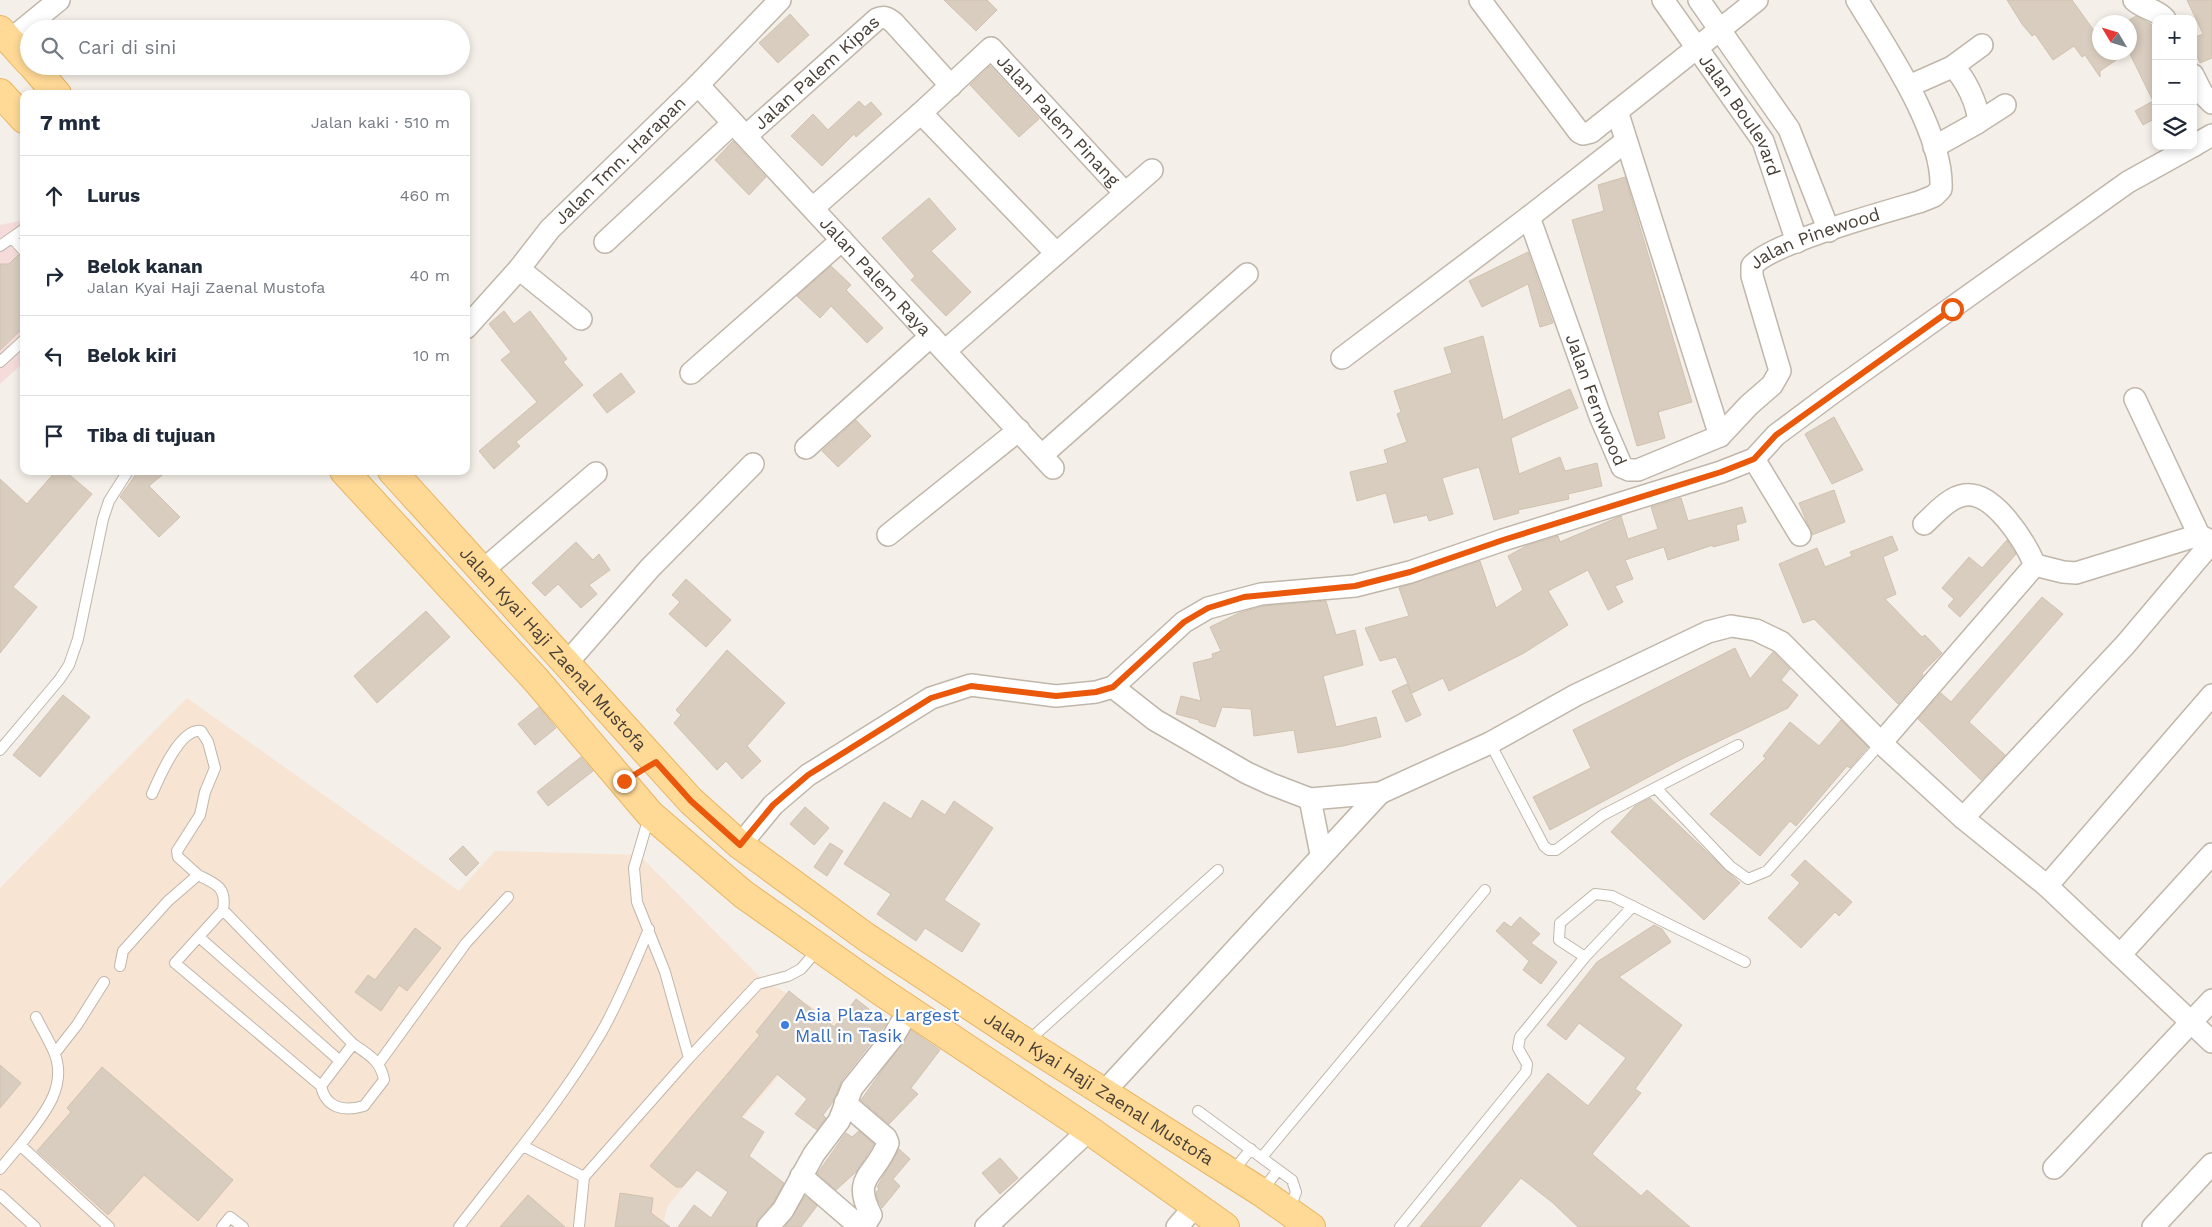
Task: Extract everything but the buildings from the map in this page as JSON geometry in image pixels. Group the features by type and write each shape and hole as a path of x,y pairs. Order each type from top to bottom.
{"main road":[{"path":"5,35 20,52"},
{"path":"41,75 54,90"},
{"path":"0,92 20,114"},
{"name":"Jalan Kyai Haji Zaenal Mustofa","path":"350,475 537,681 624,781 650,814 743,894 879,990 910,1008 1089,1130 1226,1227"},
{"name":"Jalan Kyai Haji Zaenal Mustofa","path":"396,475 691,801 740,845 866,938 1026,1043 1261,1192 1311,1227"},
{"path":"624,781 656,762"},
{"path":"879,990 907,964"}],"street":[{"path":"28,20 58,0"},
{"name":"Jalan Tmn. Harapan","path":"470,324 519,269 550,229 698,85 780,0"},
{"path":"1480,0 1579,132 1587,134 1617,112 1697,45 1757,0"},
{"name":"Jalan Boulevard","path":"1663,0 1697,45 1763,142 1797,242"},
{"name":"Jalan Boulevard","path":"1699,0 1789,129 1829,231"},
{"name":"Jalan Pinewood","path":"1720,436 1749,405 1772,385 1780,371 1752,276 1752,266 1757,260 1797,242 1934,196 1940,189 1941,178 1934,148 1909,86 1857,0"},
{"path":"2134,0 2142,7 2157,11 2162,15"},
{"name":"Jalan Palem Kipas","path":"739,129 877,19 882,17 886,17 894,23 951,86"},
{"path":"5,35 20,25"},
{"path":"1909,86 1952,67 1982,45"},
{"name":"Jalan Palem Pinang","path":"951,86 990,48 1125,193"},
{"path":"1952,67 1960,74 1978,108 1979,119 1977,123"},
{"path":"2197,83 2202,94 2212,103"},
{"name":"Jalan Palem Raya","path":"698,85 1047,461 1247,274"},
{"path":"813,208 951,86"},
{"path":"1934,148 2005,105"},
{"path":"1617,112 1720,436"},
{"path":"921,113 1056,253"},
{"path":"605,242 739,129"},
{"path":"2197,144 2212,136"},
{"path":"1342,358 1530,217 1626,141"},
{"path":"740,845 773,805 808,775 931,698 971,686 1056,696 1096,692 1113,687 1184,622 1208,608 1244,597 1355,586 1410,572 1503,540 1721,472 1754,459 1776,435 1831,394 2128,182 2186,150"},
{"path":"806,448 938,343 1056,253 1152,170"},
{"name":"Jalan Fernwood","path":"1530,217 1600,416 1622,467 1629,470 1638,470 1720,436"},
{"path":"691,373 842,240"},
{"path":"519,269 581,319"},
{"path":"2135,399 2209,540"},
{"path":"888,535 1018,430"},
{"path":"1754,459 1800,535"},
{"path":"566,664 650,568 753,464"},
{"path":"482,571 596,473"},
{"path":"1924,524 1946,505 1963,495 1975,495 1991,504 2003,515 2029,551 2035,565"},
{"path":"2035,565 2063,572 2076,572 2209,540"},
{"path":"1963,818 2124,645 2209,540"},
{"path":"1881,743 2035,565"},
{"path":"1113,687 1155,720 1246,773 1310,799 1380,793 1490,743 1576,695 1708,632 1731,626 1756,630 1781,642 1881,743 1963,818 2047,886 2212,1042"},
{"path":"2047,886 2212,695"},
{"path":"1104,1092 1168,1025 1321,854 1380,793"},
{"path":"1310,799 1321,854"},
{"path":"2120,955 2212,854"},
{"path":"2054,1168 2212,1000"},
{"path":"768,1227 783,1210 802,1176 839,1121 844,1103 852,1088 893,1037 910,1008"},
{"path":"802,1176 858,1225 866,1223 871,1215 862,1198 862,1188 888,1143 886,1138 844,1103"},
{"path":"986,1227 1089,1130"},
{"path":"2153,1227 2212,1164"},
{"path":"1177,1227 1195,1206"}],"lane":[{"path":"0,246 20,232"},
{"path":"12,238 20,247"},
{"path":"0,362 20,344"},
{"path":"0,750 59,680 69,665 78,639 103,519 109,501 125,475"},
{"path":"152,794 170,756 189,734 196,730 201,731 208,742 215,768 205,792 200,815 177,851 178,857 198,875 218,885 225,899 223,910 176,963 321,1086 323,1096 334,1106 345,1109 364,1106 384,1080 379,1063 372,1056 353,1044 223,910"},
{"path":"1490,743 1540,838 1549,850 1556,850 1603,815 1738,745"},
{"path":"1656,788 1730,866 1748,879 1766,871 1881,743"},
{"path":"650,814 634,868 636,902 649,929 665,972 688,1058"},
{"path":"1026,1043 1218,870"},
{"path":"120,966 123,951 168,901 198,875"},
{"path":"1262,1157 1485,890"},
{"path":"1585,957 1559,940 1560,923 1595,894 1612,896 1745,962"},
{"path":"379,1063 466,943 508,897"},
{"path":"1400,1227 1526,1072 1527,1064 1518,1048 1520,1037 1585,957 1633,906"},
{"path":"459,1227 560,1099 602,1032 626,984 649,929"},
{"path":"199,937 340,1062"},
{"path":"579,1227 584,1177 688,1058 758,984 788,976 801,969 820,947"},
{"path":"55,1053 77,1025 104,982"},
{"path":"0,1169 52,1101 57,1085 55,1053 36,1017"},
{"path":"321,1086 353,1044"},
{"path":"1198,1112 1292,1180 1296,1192 1288,1212"},
{"path":"20,1145 109,1227"},
{"path":"522,1146 584,1177"},
{"path":"1231,1173 1251,1149"},
{"path":"1261,1192 1278,1170"},
{"path":"0,1195 35,1227"},
{"path":"222,1227 230,1216 242,1227"}],"shaded area":[{"path":"20,221 20,366 0,384 0,225"},
{"path":"187,698 459,891 495,851 639,855 764,981 836,1020 811,1073 788,1065 668,1205 662,1227 0,1227 0,888"}],"place":[{"name":"Asia Plaza. Largest Mall in Tasik","path":"785,1025"}],"route":[{"path":"624,781 656,762 691,801 740,845 773,805 808,775 931,698 971,686 989,686 1056,696 1096,692 1113,687 1148,657 1184,622 1208,608 1244,597 1278,592 1355,586 1410,572 1503,540 1721,472 1754,459 1776,435 1952,309"}]}
